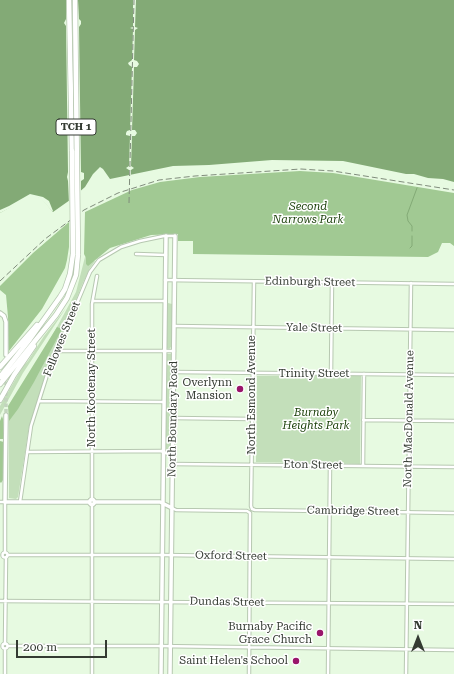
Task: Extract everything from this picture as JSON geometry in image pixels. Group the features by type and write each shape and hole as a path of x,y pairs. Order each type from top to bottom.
{"highway":[{"name":"TCH 1","path":"0,377 26,344 65,289 76,254 69,0"},
{"name":"TCH 1","path":"0,384 56,315 67,298 73,283 76,254 75,0"},
{"path":"0,367 50,311"},
{"path":"0,400 18,370 56,315"}],"street":[{"name":"Fellowes Street","path":"20,502 31,426 47,375 90,272 97,262 121,247 140,241 166,236 175,236"},
{"name":"North Boundary Road","path":"161,674 166,236"},
{"name":"North Boundary Road","path":"170,674 175,236"},
{"path":"136,254 166,255"},
{"name":"North Kootenay Street","path":"92,674 92,351 93,301 97,276"},
{"name":"Edinburgh Street","path":"165,280 454,284"},
{"name":"North Esmond Avenue","path":"252,509 254,282"},
{"path":"331,374 332,282"},
{"name":"North MacDonald Avenue","path":"406,674 411,283"},
{"path":"93,301 165,301"},
{"path":"1,313 6,322 6,355"},
{"name":"Yale Street","path":"174,326 454,330"},
{"path":"57,351 174,351"},
{"name":"Trinity Street","path":"174,372 454,375"},
{"path":"363,466 364,374"},
{"path":"39,401 164,402"},
{"path":"5,552 6,415"},
{"path":"173,418 252,419"},
{"path":"363,420 454,421"},
{"path":"27,452 161,452 173,456"},
{"name":"Eton Street","path":"173,464 454,467"},
{"path":"328,674 330,466"},
{"path":"0,502 160,502 176,510 247,510 251,515 249,674"},
{"name":"Cambridge Street","path":"252,509 454,513"},
{"path":"5,552 8,554 6,557 3,646 5,674"},
{"path":"1,555 5,552"},
{"name":"Oxford Street","path":"8,554 454,559"},
{"path":"1,555 6,557"},
{"name":"Dundas Street","path":"0,601 454,604"},
{"path":"3,646 162,646 454,650"}],"green space":[{"name":"Second Narrows Park","path":"300,171 333,173 454,193 454,246 450,243 442,243 438,252 428,257 193,254 193,241 178,241 178,234 151,235 110,248 88,266 86,264 84,254 85,212 132,190 160,182 200,177"},
{"path":"69,222 69,247 65,268 42,309 9,351 6,295 0,290 0,286 33,253"},
{"path":"85,257 95,261 82,285 43,383 29,427 18,497 16,499 9,498 9,415 76,292"},
{"path":"168,303 172,304 172,346 169,349 166,348"},
{"path":"66,308 23,373 0,415 0,406 23,366"},
{"path":"57,327 62,329 34,382 9,421 8,406"},
{"path":"167,354 171,354 172,356 171,449 167,452 165,450"},
{"name":"Burnaby Heights Park","path":"257,376 361,376 360,464 256,462"},
{"path":"2,416 4,439 0,439 0,421"},
{"path":"0,441 4,442 3,480 1,483 0,482"}],"shaded area":[{"path":"0,0 454,0 454,182 343,161 272,160 173,166 110,179 100,167 93,174 85,187 53,212 41,198 35,196 28,197 0,213"}],"pier":[{"path":"66,0 78,0 79,19 81,21 79,27 81,172 84,173 84,179 81,181 81,193 69,204 67,177 66,26 64,23 66,19"},
{"path":"133,0 136,0 135,27 138,28 135,30 134,60 139,64 137,67 134,67 132,130 135,130 137,133 135,136 132,136 131,166 134,168 131,170 131,177 129,178 129,170 126,168 129,166 130,136 126,135 126,133 130,130 132,67 128,63 132,60 133,29 130,28 133,27"},
{"path":"30,194 43,197 49,201 53,211 41,199 31,197 0,213 0,210"}],"waterway":[{"path":"412,231 412,226 408,221 407,215 417,188"},
{"path":"410,248 412,246 412,236"}],"tunnel":[{"path":"6,376 6,415"}],"railway":[{"path":"129,203 134,0"},
{"path":"0,281 45,239 84,210 118,193 159,180 195,176 301,169 333,171 454,190"}],"place":[{"name":"Overlynn Mansion","path":"240,389"},
{"name":"Burnaby Pacific Grace Church","path":"320,633"},
{"name":"Saint Helen's School","path":"296,661"}]}
